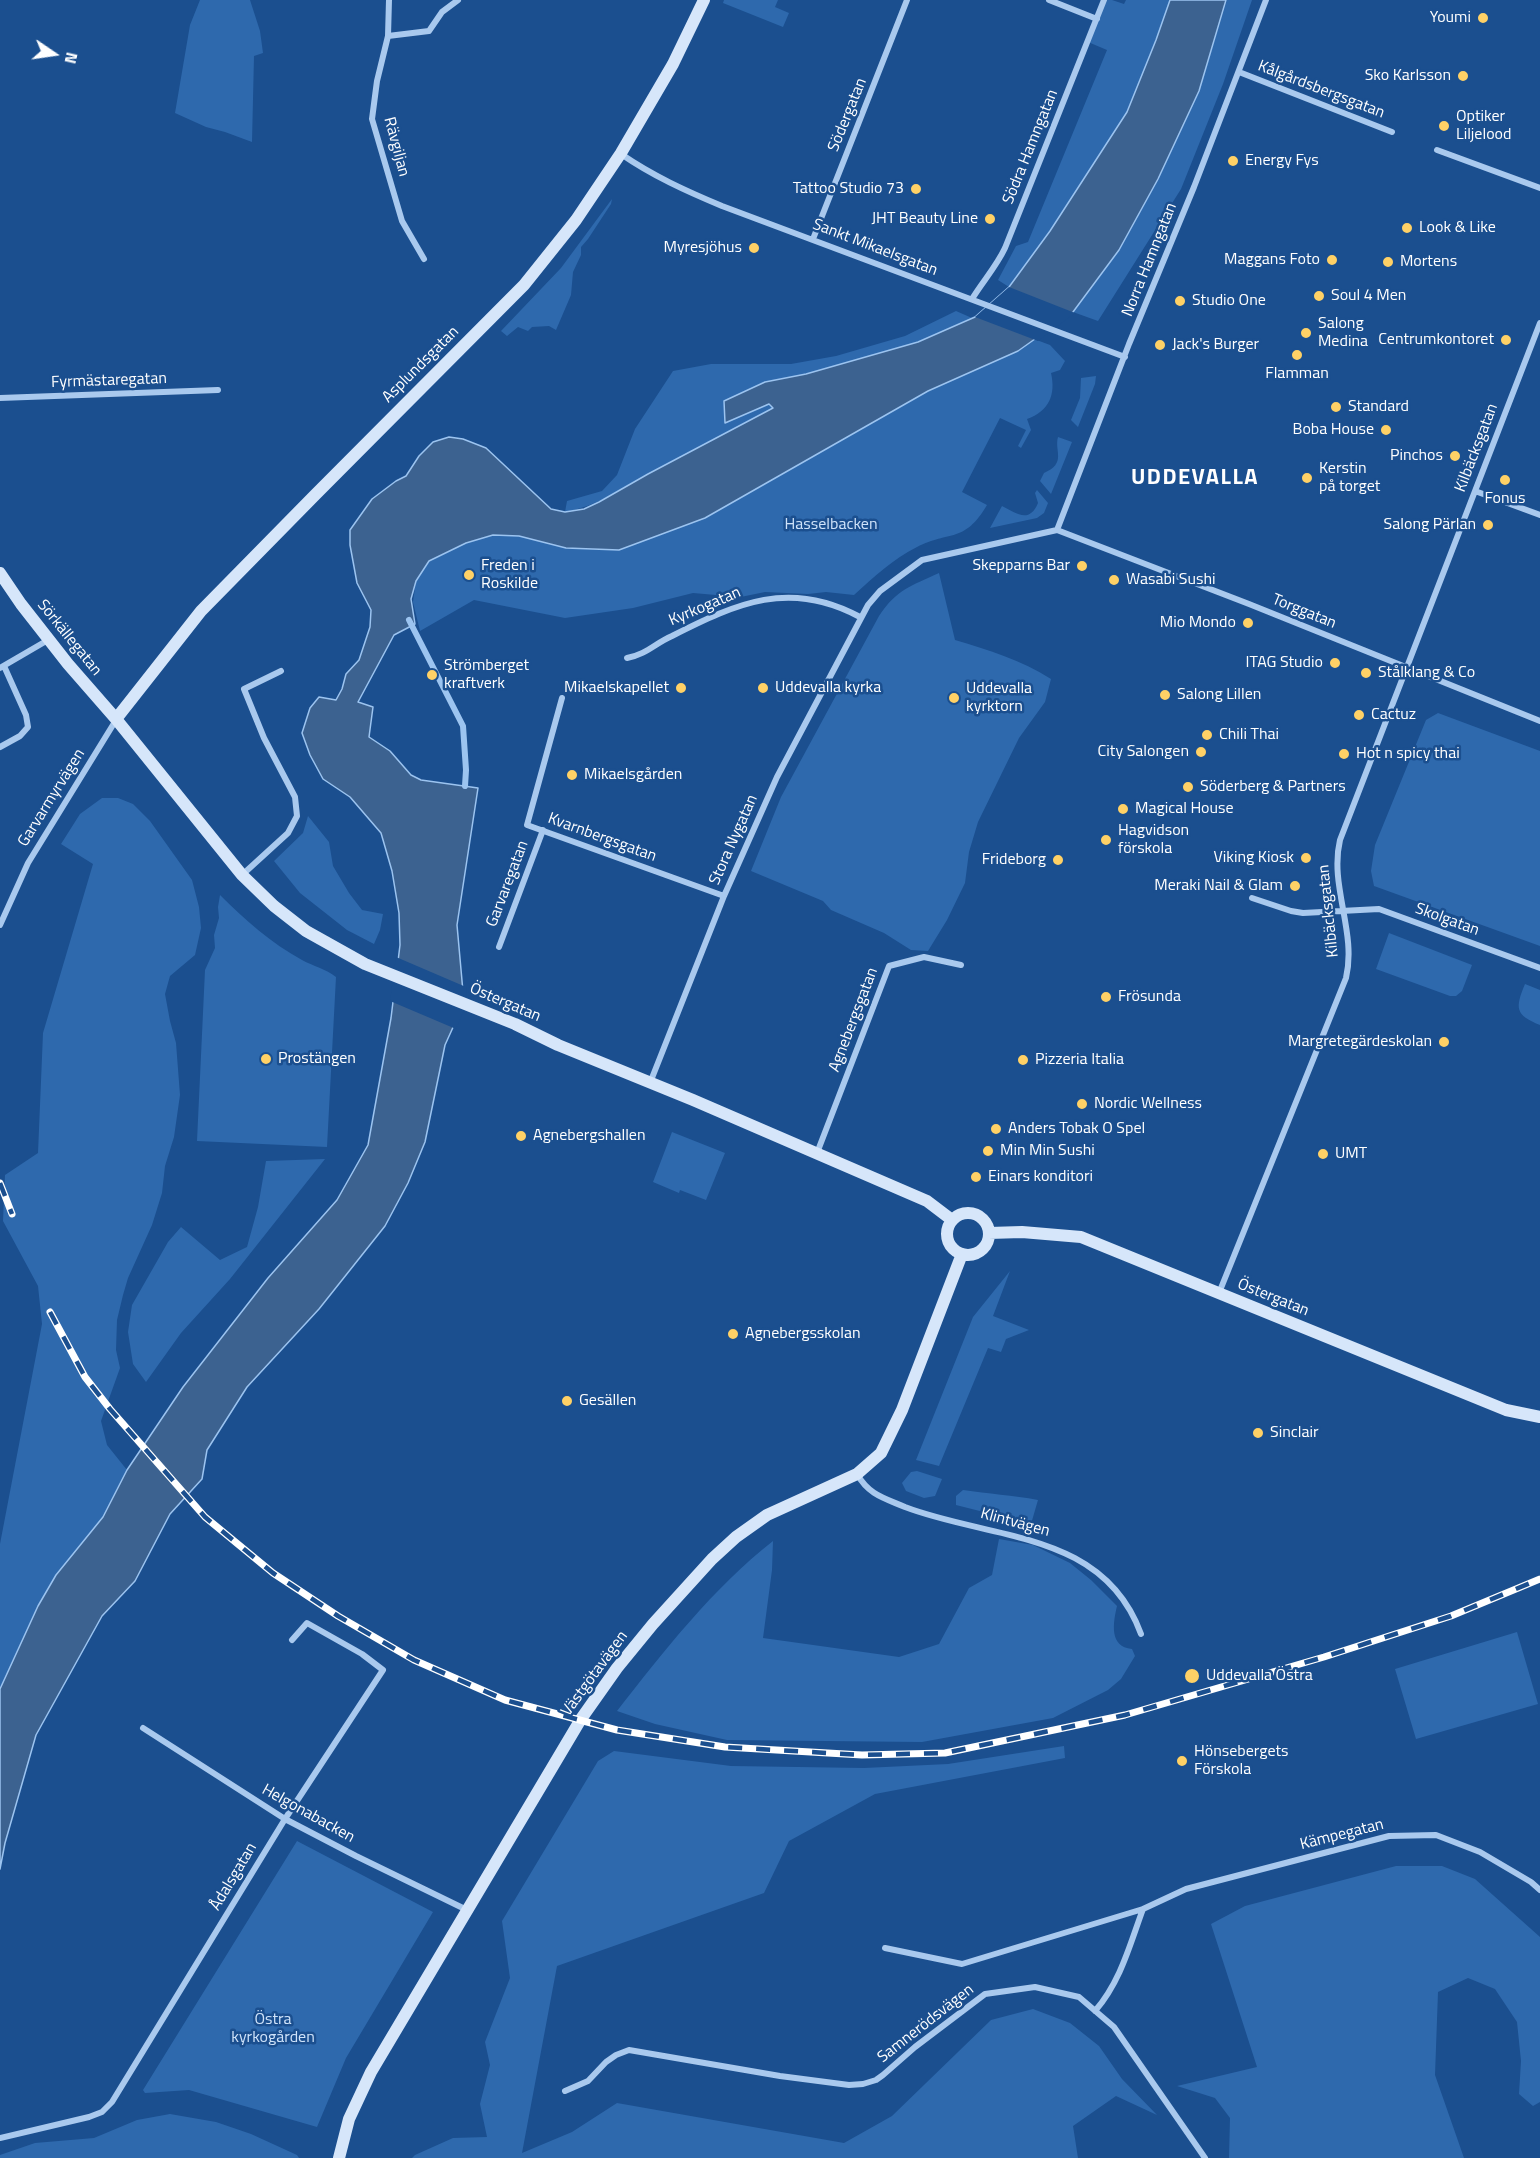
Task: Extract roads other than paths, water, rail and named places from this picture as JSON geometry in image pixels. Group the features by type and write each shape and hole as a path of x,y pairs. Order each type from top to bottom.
{"street":[{"name":"Rävgiljan","path":"389,0 388,36 377,81 372,119 402,220 424,259"},
{"path":"388,36 429,31 442,12 458,0"},
{"name":"Asplundsgatan","path":"116,720 201,611 524,285 576,220 621,153 673,64 704,0"},
{"name":"Södergatan","path":"813,239 908,0"},
{"path":"1049,0 1097,19"},
{"name":"Södra Hamngatan","path":"972,299 997,264 1005,248 1104,0"},
{"name":"Norra Hamngatan","path":"1057,530 1266,0"},
{"name":"Kålgårdsbergsgatan","path":"1239,72 1392,132"},
{"path":"1437,150 1540,188"},
{"name":"Sankt Mikaelsgatan","path":"621,153 648,172 676,187 1125,357"},
{"name":"Kilbäcksgatan","path":"1219,1294 1346,978 1350,956 1337,866 1340,840 1540,322"},
{"name":"Fyrmästaregatan","path":"0,398 218,390"},
{"path":"1475,491 1540,515"},
{"path":"860,617 880,591 922,560 1057,530"},
{"name":"Torggatan","path":"1057,530 1540,721"},
{"name":"Sörkällegatan","path":"0,573 21,604 116,720"},
{"name":"Kyrkogatan","path":"627,658 641,655 663,640 714,615 770,598 822,601 860,617"},
{"name":"Stora Nygatan","path":"650,1083 724,897 777,777 860,617"},
{"path":"0,747 20,736 28,727 26,715 2,667 49,639"},
{"path":"242,875 288,833 297,816 295,797 264,738 244,689 281,671"},
{"name":"Kvarnbergsgatan","path":"562,698 527,825 724,897"},
{"name":"Östergatan","path":"116,720 242,875 274,906 306,932 365,964 465,1003 927,1201 952,1220"},
{"name":"Garvarmyrvägen","path":"0,925 28,863 116,720"},
{"name":"Garvaregatan","path":"499,947 543,831"},
{"name":"Skolgatan","path":"1252,898 1304,913 1379,909 1540,968"},
{"name":"Agnebergsgatan","path":"817,1153 889,966 924,957 961,966"},
{"path":"964,1213 978,1215 984,1220 989,1233 986,1246 981,1251 969,1255 962,1254 950,1246 946,1233 952,1220 964,1213"},
{"name":"Östergatan","path":"989,1233 1022,1232 1081,1237 1506,1410 1540,1417"},
{"name":"Västgötavägen","path":"339,2158 349,2119 363,2087 394,2031 591,1703 653,1624 712,1559 736,1537 767,1515 857,1474 881,1453 902,1410 962,1254"},
{"name":"Klintvägen","path":"857,1474 864,1486 895,1502 937,1517 1034,1540 1078,1560 1097,1572 1122,1596 1135,1616 1141,1634"},
{"name":"Ådalsgatan","path":"0,2138 89,2117 102,2112 112,2102 285,1819 383,1670 362,1654 307,1623 292,1641"},
{"name":"Helgonabacken","path":"143,1728 285,1819 356,1857 468,1910"},
{"name":"Kämpegatan","path":"885,1948 962,1964 1143,1909 1186,1889 1389,1836 1436,1835 1480,1852 1531,1882 1540,1890"},
{"path":"1095,2011 1122,1971 1143,1909"},
{"name":"Samnerödsvägen","path":"565,2091 588,2081 606,2061 629,2050 780,2076 849,2085 864,2084 883,2075 915,2047 985,1994 1035,1987 1079,1997 1114,2027 1205,2158"}],"waterway":[{"path":"409,620 463,726 465,786"}],"railway":[{"path":"0,1183 12,1214"},
{"path":"50,1312 85,1377 110,1409 205,1517 273,1573 338,1616 414,1660 505,1700 617,1730 725,1747 862,1755 945,1753 1125,1715 1324,1657 1451,1616 1540,1579"}],"place":[{"name":"Youmi","path":"1483,18"},
{"name":"Sko Karlsson","path":"1463,76"},
{"name":"Optiker Liljelood","path":"1444,126"},
{"name":"Energy Fys","path":"1233,161"},
{"name":"Tattoo Studio 73","path":"916,189"},
{"name":"JHT Beauty Line","path":"990,219"},
{"name":"Look & Like","path":"1407,228"},
{"name":"Myresjöhus","path":"754,248"},
{"name":"Maggans Foto","path":"1332,260"},
{"name":"Mortens","path":"1388,262"},
{"name":"Soul 4 Men","path":"1319,296"},
{"name":"Studio One","path":"1180,301"},
{"name":"Salong Medina","path":"1306,333"},
{"name":"Centrumkontoret","path":"1506,340"},
{"name":"Jack's Burger","path":"1160,345"},
{"name":"Flamman","path":"1297,355"},
{"name":"Standard","path":"1336,407"},
{"name":"Boba House","path":"1386,430"},
{"name":"Pinchos","path":"1455,456"},
{"name":"Kerstin på torget","path":"1307,478"},
{"name":"Fonus","path":"1505,480"},
{"name":"Salong Pärlan","path":"1488,525"},
{"name":"Skepparns Bar","path":"1082,566"},
{"name":"Freden i Roskilde","path":"469,575"},
{"name":"Wasabi Sushi","path":"1114,580"},
{"name":"Mio Mondo","path":"1248,623"},
{"name":"ITAG Studio","path":"1335,663"},
{"name":"Stålklang & Co","path":"1366,673"},
{"name":"Strömberget kraftverk","path":"432,675"},
{"name":"Mikaelskapellet","path":"681,688"},
{"name":"Uddevalla kyrka","path":"763,688"},
{"name":"Salong Lillen","path":"1165,695"},
{"name":"Uddevalla kyrktorn","path":"954,698"},
{"name":"Cactuz","path":"1359,715"},
{"name":"Chili Thai","path":"1207,735"},
{"name":"City Salongen","path":"1201,752"},
{"name":"Hot n spicy thai","path":"1344,754"},
{"name":"Mikaelsgården","path":"572,775"},
{"name":"Söderberg & Partners","path":"1188,787"},
{"name":"Magical House","path":"1123,809"},
{"name":"Hagvidson förskola","path":"1106,840"},
{"name":"Viking Kiosk","path":"1306,858"},
{"name":"Frideborg","path":"1058,860"},
{"name":"Meraki Nail & Glam","path":"1295,886"},
{"name":"Frösunda","path":"1106,997"},
{"name":"Margretegärdeskolan","path":"1444,1042"},
{"name":"Prostängen","path":"266,1059"},
{"name":"Pizzeria Italia","path":"1023,1060"},
{"name":"Nordic Wellness","path":"1082,1104"},
{"name":"Anders Tobak O Spel","path":"996,1129"},
{"name":"Agnebergshallen","path":"521,1136"},
{"name":"Min Min Sushi","path":"988,1151"},
{"name":"UMT","path":"1323,1154"},
{"name":"Einars konditori","path":"976,1177"},
{"name":"Agnebergsskolan","path":"733,1334"},
{"name":"Gesällen","path":"567,1401"},
{"name":"Sinclair","path":"1258,1433"},
{"name":"Uddevalla Östra","path":"1192,1676"},
{"name":"Hönsebergets Förskola","path":"1182,1761"}],"district":[{"name":"UDDEVALLA","path":"1195,479"}],"park label":[{"name":"Hasselbacken","path":"831,525"},
{"name":"Östra kyrkogården","path":"273,2029"}]}
